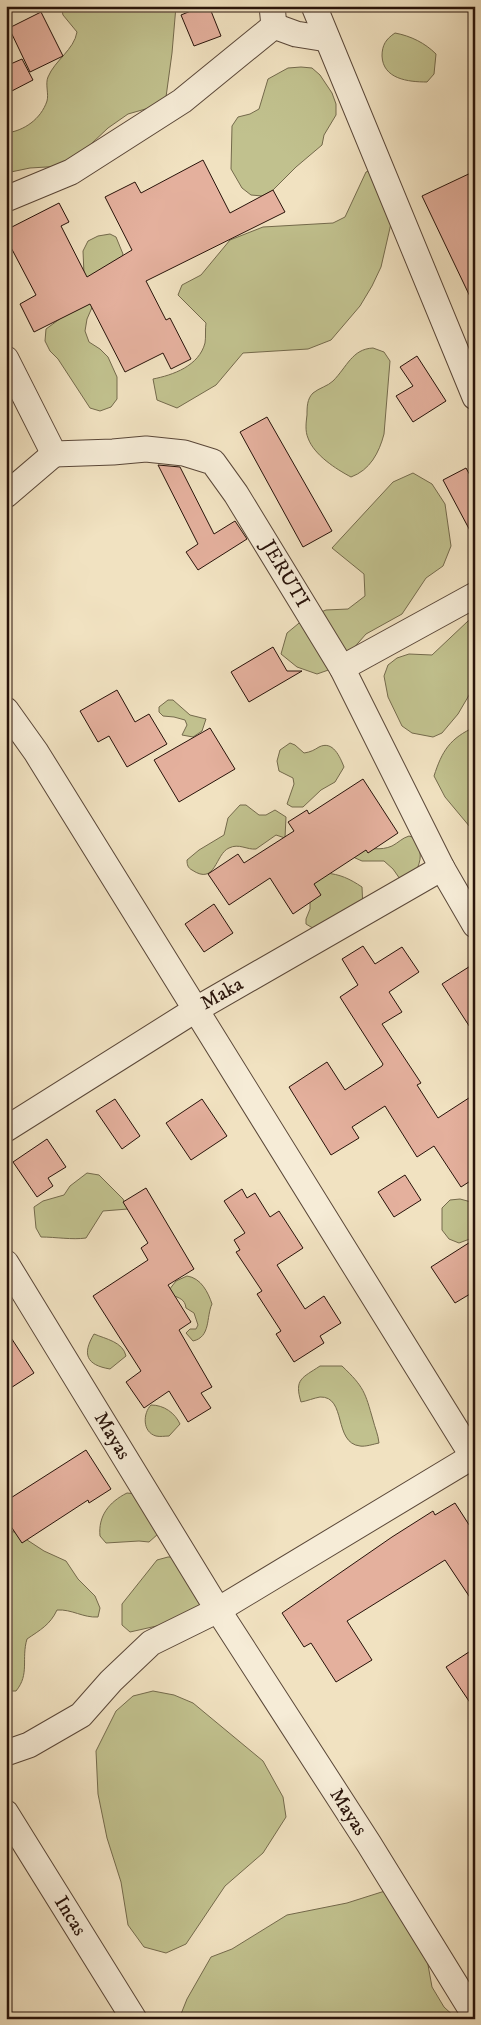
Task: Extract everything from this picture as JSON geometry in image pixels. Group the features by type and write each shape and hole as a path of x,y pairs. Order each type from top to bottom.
{"street":[{"path":"314,6 475,396"},
{"path":"6,199 71,172 182,101 273,16 296,34 327,38"},
{"path":"6,359 54,454 6,496"},
{"name":"JERUTI","path":"54,454 146,449 184,453 213,462 236,494 342,668 442,868 475,925"},
{"path":"342,668 475,595"},
{"path":"6,710 36,752 474,1457 218,1610 151,1643 111,1681 81,1715 29,1745 6,1752"},
{"name":"Maka","path":"6,1129 195,1010 442,868"},
{"name":"Mayas","path":"6,1263 218,1610 369,1844 475,2016"},
{"name":"Incas","path":"6,1813 134,2019"}],"green space":[{"path":"61,6 176,6 166,97 149,108 128,114 108,128 73,161 63,166 30,168 6,173 6,133 25,127 41,113 47,101 48,77 72,44 77,32 63,15"},
{"path":"395,33 417,40 436,54 434,74 427,82 398,78 387,70 383,64 384,45"},
{"path":"288,68 312,68 320,75 332,93 336,104 336,115 324,135 322,145 272,191 262,196 251,195 242,188 231,169 232,126 238,117 259,109 268,79"},
{"path":"377,168 398,193 381,267 360,306 331,340 308,349 243,353 216,385 177,408 157,400 153,379 169,375 184,368 197,358 205,343 206,323 178,295 182,285 201,275 230,240 263,227 333,223 345,217 366,172"},
{"path":"110,234 116,237 123,254 120,264 100,289 87,319 85,331 89,342 108,357 117,377 117,399 111,407 100,411 90,408 45,341 46,329 65,315 84,274 83,251 88,241 98,236"},
{"path":"373,348 384,352 390,361 384,434 373,460 358,474 351,477 326,461 311,444 306,430 308,403 313,393 333,381 355,355 366,349"},
{"path":"413,473 432,484 445,504 451,546 443,566 426,578 402,614 366,634 337,667 317,674 297,667 281,654 287,633 304,619 326,610 348,609 365,596 364,574 332,548 393,482"},
{"path":"475,617 475,685 458,714 442,733 433,737 412,733 402,726 388,697 384,676 388,665 397,658 409,654 432,655 468,621"},
{"path":"168,700 173,700 190,715 206,719 202,731 193,737 182,735 187,725 185,720 163,716 159,712 159,707"},
{"path":"475,727 475,833 445,797 434,776 440,759 448,746 466,731"},
{"path":"290,743 304,753 324,745 328,746 335,751 344,767 335,782 321,790 303,807 292,807 287,804 294,784 293,778 279,771 277,761 280,750"},
{"path":"240,805 246,805 259,815 266,815 275,810 286,817 285,838 276,835 256,849 240,846 229,848 224,851 211,872 206,874 200,874 191,869 188,866 187,860 199,850 224,835 228,818"},
{"path":"409,836 415,838 420,852 420,860 415,874 400,879 384,861 362,861 353,857 356,847 388,848"},
{"path":"325,873 345,877 362,887 363,910 316,930 306,924 310,909 310,887"},
{"path":"87,1173 99,1175 123,1199 128,1209 103,1211 86,1238 41,1237 36,1228 34,1207 43,1201 64,1195 70,1186"},
{"path":"460,1199 475,1203 475,1237 459,1243 449,1239 442,1230 442,1208 450,1200"},
{"path":"187,1276 200,1283 206,1290 212,1304 203,1335 193,1341 186,1333 190,1329 196,1329 198,1325 194,1313 186,1308 183,1301 172,1295 169,1290 176,1281"},
{"path":"94,1334 118,1344 126,1356 110,1369 96,1365 88,1358 87,1353"},
{"path":"320,1366 342,1366 355,1379 363,1390 368,1403 379,1443 360,1446 352,1443 346,1437 334,1404 328,1399 320,1397 301,1402 298,1388 301,1380"},
{"path":"151,1405 165,1408 178,1420 180,1424 169,1436 156,1436 148,1431 145,1417"},
{"path":"127,1493 137,1494 158,1534 149,1542 106,1543 100,1536 103,1516 110,1505"},
{"path":"6,1531 15,1532 44,1551 66,1561 78,1579 95,1596 100,1608 98,1617 57,1610 48,1623 27,1639 23,1679 16,1691 6,1691"},
{"path":"168,1557 180,1557 217,1598 170,1623 130,1632 122,1625 122,1604 157,1560"},
{"path":"153,1691 174,1695 193,1703 263,1761 283,1797 286,1817 263,1853 225,1886 186,1944 166,1953 144,1947 128,1925 121,1882 107,1838 98,1794 96,1751 116,1711 133,1696"},
{"path":"388,1890 421,1926 432,1987 444,2007 457,2019 179,2019 187,1999 211,1957 232,1949 287,1915 347,1903"}],"building":[{"path":"203,6 209,6 221,36 194,46 181,15"},
{"path":"41,12 63,56 30,72 9,28"},
{"path":"22,59 33,80 6,94 6,66"},
{"path":"203,160 230,213 273,190 285,212 146,281 166,320 170,318 191,359 171,369 163,353 125,372 90,304 34,332 20,304 36,295 6,238 6,230 59,203 69,222 61,226 87,277 132,250 105,197 135,182 141,193"},
{"path":"475,171 475,307 422,196"},
{"path":"417,356 446,401 413,422 396,396 413,386 400,367"},
{"path":"267,417 332,531 303,547 240,432"},
{"path":"158,465 180,467 214,534 235,521 247,539 198,570 186,552 198,544"},
{"path":"466,468 475,484 475,540 443,480"},
{"path":"273,647 287,671 302,671 249,702 231,672"},
{"path":"117,690 135,722 149,714 167,744 127,767 109,736 98,742 80,711"},
{"path":"210,728 235,769 179,802 154,760"},
{"path":"363,779 398,833 368,853 366,850 314,884 321,895 293,914 270,878 229,905 208,874 238,854 244,863 294,831 288,822 307,810 309,814"},
{"path":"214,904 233,933 204,952 185,924"},
{"path":"363,946 375,964 402,947 419,972 389,992 402,1012 382,1024 421,1083 417,1085 438,1118 475,1094 475,1178 461,1187 434,1146 417,1157 385,1106 352,1127 359,1138 331,1155 289,1087 327,1062 345,1090 382,1066 383,1064 340,997 358,985 342,959"},
{"path":"475,963 475,1035 442,984"},
{"path":"115,1099 140,1136 122,1149 96,1111"},
{"path":"202,1099 227,1136 191,1160 166,1123"},
{"path":"47,1139 66,1167 48,1178 53,1186 37,1197 13,1162"},
{"path":"405,1175 421,1200 394,1217 378,1192"},
{"path":"146,1188 194,1269 168,1285 191,1322 179,1330 212,1387 201,1393 211,1408 188,1422 169,1391 144,1408 126,1382 141,1371 93,1296 148,1260 141,1248 148,1243 123,1202"},
{"path":"242,1189 247,1198 255,1193 270,1217 279,1211 303,1248 277,1265 305,1309 324,1296 341,1323 320,1336 324,1343 294,1362 276,1334 281,1331 257,1294 262,1291 236,1252 240,1250 234,1240 245,1233 224,1201"},
{"path":"475,1239 475,1291 455,1303 431,1267"},
{"path":"6,1330 34,1373 6,1391"},
{"path":"86,1450 111,1489 89,1503 88,1500 22,1543 6,1519 6,1501"},
{"path":"455,1503 475,1534 475,1605 445,1560 347,1621 372,1660 336,1682 311,1643 304,1647 282,1613 392,1537 433,1511 435,1515"},
{"path":"475,1648 475,1710 446,1667"}]}
